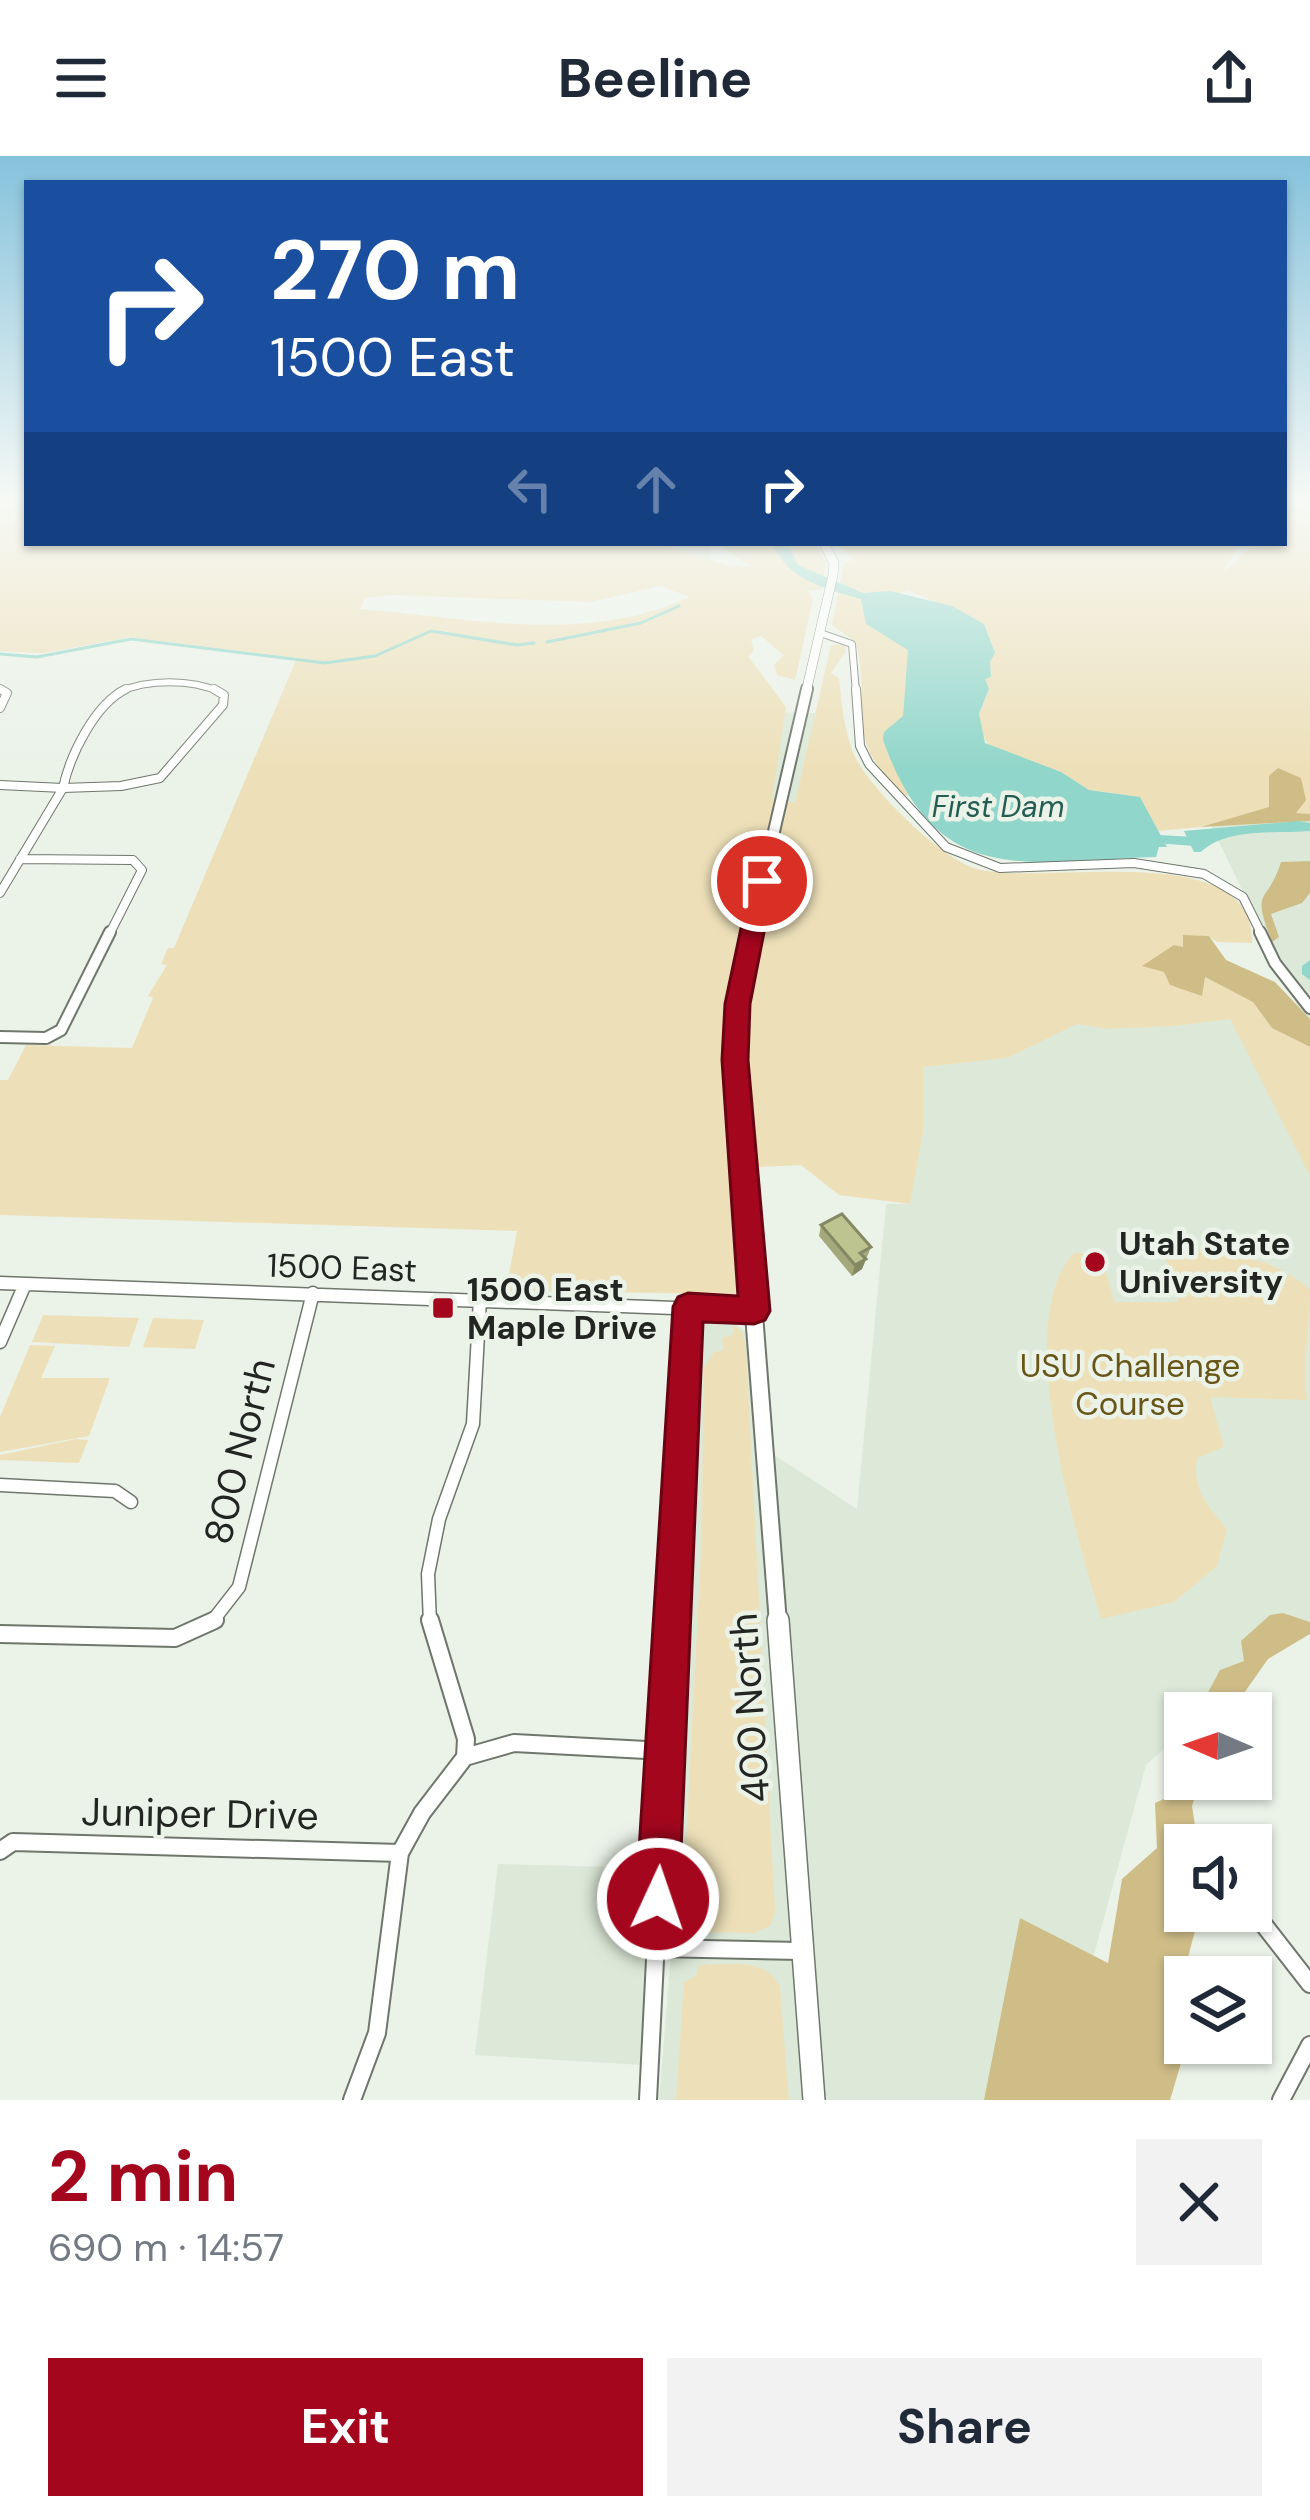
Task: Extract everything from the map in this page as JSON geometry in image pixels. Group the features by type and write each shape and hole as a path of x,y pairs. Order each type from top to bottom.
{"main road":[{"name":"400 North","path":"814,2100 738,1140 738,1004 830,587"}],"street":[{"path":"820,634 839,636 851,644 854,718 868,764 946,847 1000,868 1134,863 1204,874 1243,897 1276,963 1310,1008"},
{"path":"0,785 64,786 160,778 223,705 224,694 211,687 151,681 120,687 67,772 64,786 0,892"},
{"path":"0,708 3,691"},
{"path":"0,1037 54,1036 142,871 134,860 20,859"},
{"name":"1500 East","path":"0,1283 754,1311"},
{"path":"0,1342 25,1284"},
{"name":"800 North","path":"0,1634 175,1638 200,1632 218,1620 239,1587 313,1292"},
{"path":"352,2100 377,2033 400,1853 422,1813 465,1757 466,1738 431,1634 428,1574 439,1519 473,1424 480,1299"},
{"path":"648,2100 688,1307"},
{"path":"0,1485 115,1491 131,1502"},
{"path":"465,1757 514,1743 665,1751"},
{"name":"Juniper Drive","path":"0,1851 13,1843 400,1853"},
{"path":"1269,1932 1310,1984"},
{"path":"655,1948 802,1951"},
{"path":"1281,2100 1310,2045"}],"shaded area":[{"name":"Utah State University","path":"0,587 483,587 343,593 296,714 637,617 690,598 683,587 712,587 718,710 842,714 892,903 1143,909 1310,1056 1310,1620 1229,1692 1164,1692 1164,1749 1146,1765 1054,2100 659,2100 678,1868 700,1329 707,1321 735,1324 747,1332 756,1443 857,1509 886,1204 909,1204 923,1132 139,1032 297,658 130,637 43,653 0,651"},
{"path":"1310,738 1310,1032 1209,821"},
{"path":"1278,768 1301,778 1306,800 1296,813 1310,814 1310,821 1201,827 1269,807 1269,776"},
{"path":"1310,861 1310,893 1302,903 1271,914 1279,937 1272,942 1262,912 1263,898 1281,862"},
{"path":"1183,935 1209,936 1226,960 1275,982 1310,1019 1310,1047 1272,1028 1253,1002 1205,977 1202,996 1170,985 1164,972 1142,966 1174,945 1183,947"},
{"path":"1283,1613 1310,1622 1310,1634 1268,1659 1245,1692 1208,1692 1220,1670 1244,1661 1241,1641 1270,1615"},
{"path":"1194,1800 1195,1824 1164,1824 1164,1932 1195,1932 1188,1956 1164,1956 1164,2064 1181,2064 1170,2100 984,2100 1020,1918 1108,1963 1122,1879 1157,1848 1155,1803"},
{"path":"498,1864 653,1868 642,2065 475,2055"}],"green space":[{"path":"0,587 657,587 590,602 392,595 365,598 360,609 485,622 568,624 650,612 690,597 662,587 822,587 807,590 813,599 795,680 777,675 774,665 784,655 761,636 751,639 754,651 748,656 786,707 772,798 795,803 831,645 844,645 846,651 831,673 839,678 846,730 856,759 893,806 962,863 1007,873 1140,872 1184,877 1220,888 1244,910 1252,943 1217,942 1209,936 1184,948 1175,945 1204,977 1254,1002 1272,1028 1310,1047 1310,1176 1230,1019 1107,1029 1077,1024 1007,1058 923,1067 923,1132 910,1204 839,1195 801,1165 736,1168 741,1291 735,1294 506,1291 517,1231 0,1215 0,1080 8,1080 26,1045 132,1048 153,998 148,996 167,965 161,964 168,948 174,948 297,658 130,637 43,653 0,651"},
{"path":"839,587 1310,587 1310,814 1295,813 1269,776 1270,807 1201,827 1157,831 1140,797 1089,790 1061,772 992,749 983,737 979,715 989,689 984,679 991,676 989,661 995,653 984,624 909,590 897,594 915,649 912,794 902,797 864,737 856,642 832,625"},
{"name":"USU Challenge Course","path":"1163,1249 1259,1261 1310,1290 1307,1400 1210,1397 1224,1447 1197,1458 1196,1469 1203,1497 1227,1529 1217,1566 1174,1602 1101,1619 1054,1430 1048,1326 1056,1284 1075,1252 1102,1256 1114,1302 1178,1302"},
{"path":"43,1315 139,1318 129,1347 32,1342"},
{"path":"153,1318 204,1320 195,1349 143,1347"},
{"path":"734,1325 743,1333 746,1348 775,1912 771,1925 755,1933 699,1932 696,1920 686,1916 684,1883 701,1552 704,1368 714,1352 724,1350 722,1338 733,1334"},
{"path":"30,1345 55,1346 41,1378 110,1378 89,1436 0,1452 0,1417"},
{"path":"88,1440 79,1463 0,1460 0,1455"},
{"path":"699,1965 756,1966 780,1987 789,2100 676,2100 684,1982 696,1976"}],"water":[{"name":"First Dam","path":"823,587 848,587 863,593 890,591 952,606 984,624 995,653 979,714 985,743 1061,772 1089,790 1140,797 1167,847 1159,847 1156,857 1026,862 991,857 959,844 930,823 905,789 883,740 884,732 903,716 908,650 866,624 861,599"},
{"path":"1310,823 1310,831 1238,835 1201,852 1194,852 1184,831"}],"building":[{"path":"842,1214 871,1247 860,1253 866,1259 855,1265 821,1225"}],"waterway":[{"path":"547,642 641,623 679,606"},
{"path":"0,654 37,657 131,639 325,663 375,656 431,631 517,645 534,643"},
{"path":"1140,838 1195,842 1213,837"},
{"path":"1310,966 1310,974"}],"place":[{"name":"Utah State University","path":"1095,1262"},
{"name":"1500 East Maple Drive","path":"443,1308"}],"route":[{"path":"658,1899 688,1307 754,1311 735,1060 738,1004 762,881"}]}
